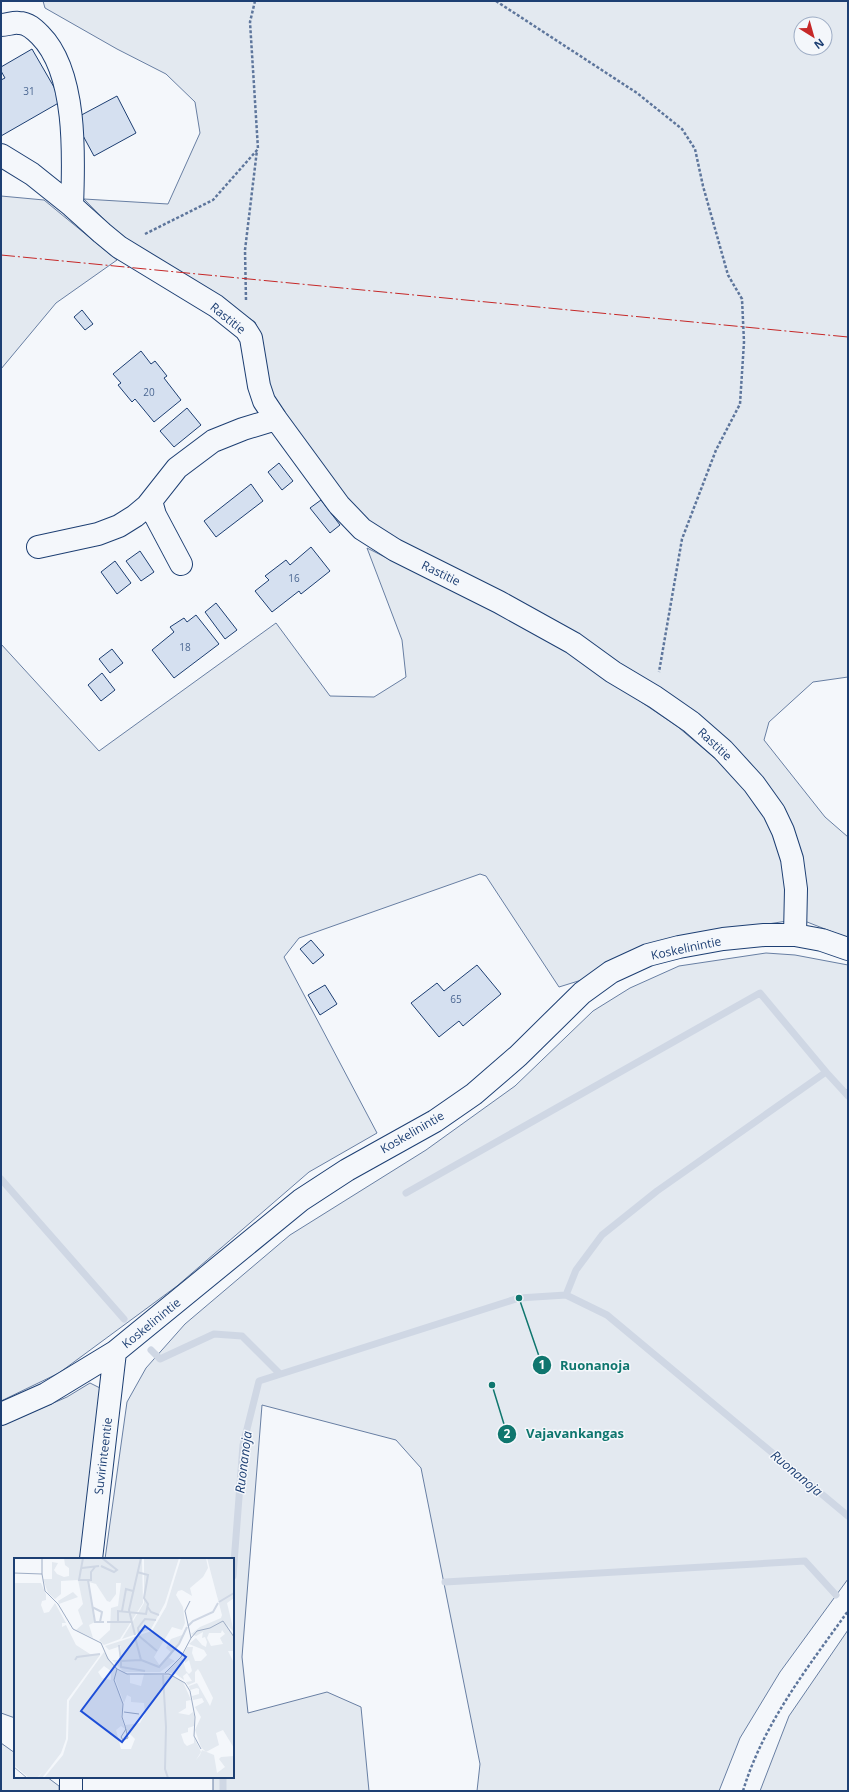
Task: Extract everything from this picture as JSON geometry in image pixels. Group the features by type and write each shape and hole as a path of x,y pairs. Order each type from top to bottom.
{"street":[{"path":"1,25 20,23 32,27 48,43 58,63 67,92 71,122 73,175 72,206"},
{"name":"Rastitie","path":"1,155 32,174 119,247 216,306 246,330 251,338 259,386 264,401 339,505 362,529 395,550 499,602 566,639 613,672 655,697 691,722 723,750 754,784 774,812 783,831 792,859 796,889 795,935"},
{"path":"38,548 98,534 119,526 135,516 151,501 177,468 213,441 243,428 276,419"},
{"path":"151,501 158,522 181,564"},
{"name":"Koskelinintie","path":"1,1414 46,1394 114,1352 301,1200 347,1170 435,1121 474,1094 518,1056 582,993 611,972 648,955 679,946 723,939 764,935 795,935 822,940 848,948"},
{"name":"Suvirinteentie","path":"91,1558 114,1352"},
{"path":"71,1778 71,1791"}],"path":[{"path":"246,330 245,250 258,149 250,22 256,1"},
{"path":"496,1 637,93 682,129 695,149 703,186 728,275 742,299 744,342 740,404 716,450 682,539 655,697"},
{"path":"119,247 213,200 258,149"},
{"path":"743,1791 758,1752 785,1701 848,1611"}],"shaded area":[{"path":"43,1 848,1 848,677 813,682 769,722 764,740 825,817 848,837 848,938 802,920 802,867 718,733 378,529 344,497 277,404 265,380 263,343 255,322 119,235 84,199 168,204 200,133 195,102 166,74 117,49 45,8"},
{"path":"1,196 44,200 117,260 56,303 1,369"},
{"path":"367,548 550,640 678,727 731,772 772,826 784,872 787,921 691,936 588,978 559,987 486,876 480,874 299,938 284,957 377,1133 309,1172 177,1286 59,1373 1,1401 1,644 99,751 276,623 330,696 374,697 406,677 402,640"},
{"path":"766,953 795,955 848,965 848,1089 844,1092 848,1097 848,1579 780,1672 740,1738 719,1791 477,1791 480,1764 421,1468 396,1440 262,1405 242,1657 248,1713 327,1692 361,1707 369,1791 213,1791 213,1778 234,1778 234,1558 105,1558 127,1402 146,1368 185,1324 290,1235 426,1150 515,1086 593,1011 630,988 679,966"},
{"path":"90,1383 102,1389 83,1558 14,1558 14,1718 1,1713 1,1426 67,1397"},
{"path":"848,1630 848,1791 760,1791 789,1716"},
{"path":"1,1743 14,1752 14,1778 48,1778 59,1786 59,1791 1,1791"}],"building":[{"path":"32,49 62,101 1,136 1,80 5,78 1,71 1,67"},
{"path":"117,96 136,133 94,156 74,119"},
{"path":"82,310 93,324 85,330 74,317"},
{"path":"141,351 151,364 155,361 167,376 164,378 181,400 154,422 135,399 132,402 118,385 121,383 113,374"},
{"path":"187,408 201,425 174,447 160,431"},
{"path":"279,463 293,481 282,490 268,472"},
{"path":"251,484 263,501 216,537 204,521"},
{"path":"321,500 340,525 330,533 310,508"},
{"path":"311,547 330,571 301,594 299,591 272,612 255,591 269,580 265,576 286,560 290,565"},
{"path":"140,551 154,572 141,581 126,561"},
{"path":"115,561 131,583 117,594 101,572"},
{"path":"216,603 237,630 225,639 205,612"},
{"path":"196,615 219,644 174,678 152,650 174,632 170,627 184,618 187,622"},
{"path":"112,649 123,663 110,673 99,659"},
{"path":"102,673 115,690 101,701 88,685"},
{"path":"311,940 324,955 313,964 300,949"},
{"path":"477,965 501,994 463,1026 459,1021 439,1037 411,1003 437,983 444,991"},
{"path":"325,985 337,1004 320,1015 308,995"}],"waterway":[{"path":"406,1193 760,993 826,1072"},
{"path":"566,1295 576,1270 602,1235 657,1191 826,1072 848,1096"},
{"path":"1,1179 124,1319"},
{"name":"Ruonanoja","path":"234,1563 243,1445 259,1381 519,1298 566,1295 607,1315 848,1516"},
{"path":"151,1350 160,1359 214,1334 242,1336 280,1374"},
{"path":"445,1582 805,1561 836,1595"},
{"name":"Ruonanoja","path":"223,1778 223,1791"}],"power":[{"path":"1,255 848,337"}],"place":[{"name":"Ruonanoja","path":"519,1298"},
{"name":"Vajavankangas","path":"492,1385"}]}
